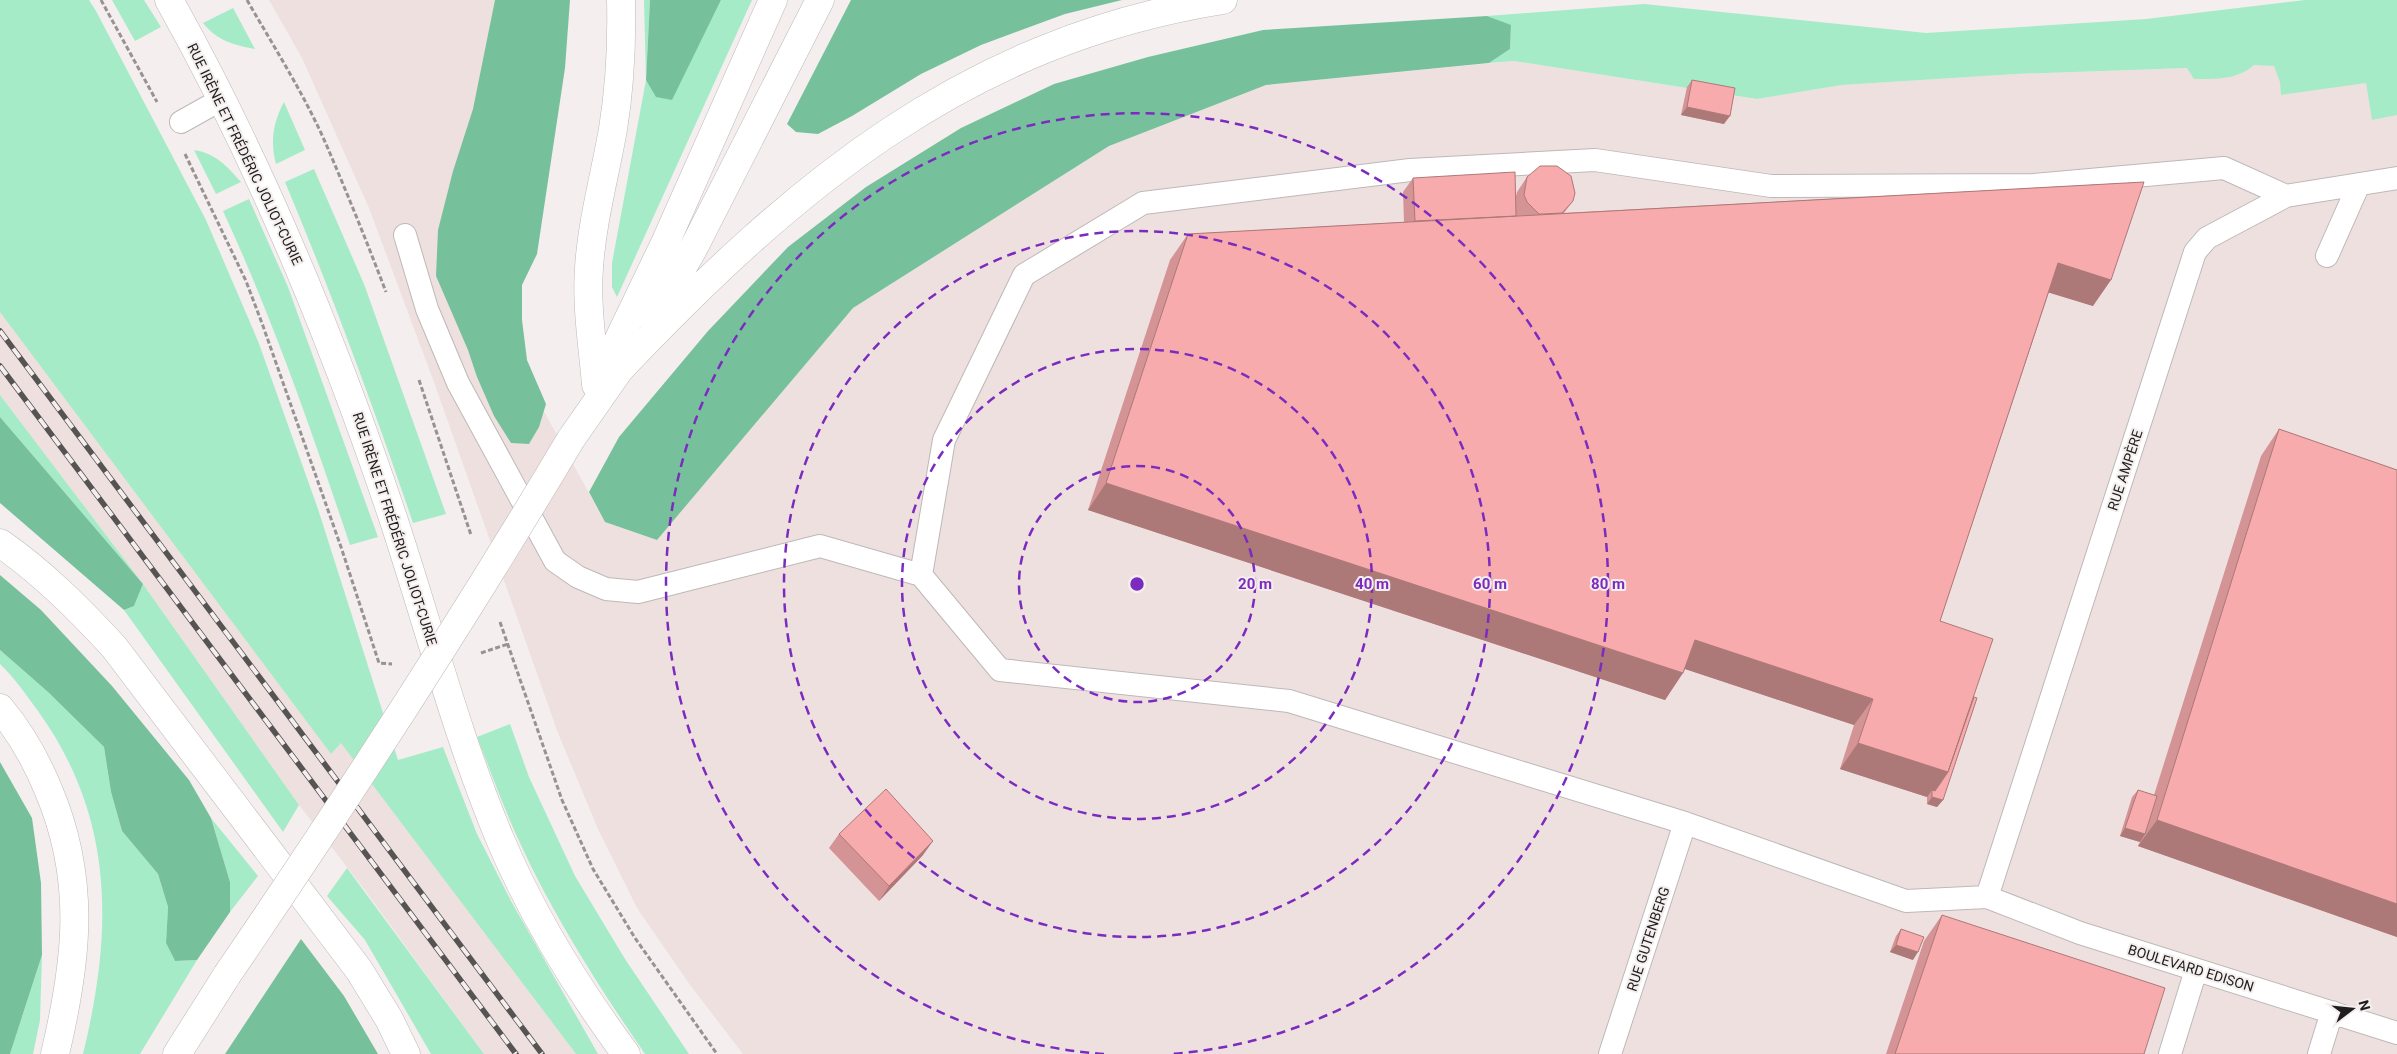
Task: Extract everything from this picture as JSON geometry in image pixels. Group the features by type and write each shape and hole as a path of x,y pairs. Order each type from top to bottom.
{"main road":[{"name":"RUE IRÈNE ET FRÉDÉRIC JOLIOT-CURIE","path":"169,0 222,99 293,250 337,360 392,515 478,782 512,865 572,974 626,1054"},
{"path":"596,386 588,297 588,268 596,210 618,96 621,64 622,0"},
{"path":"571,439 666,241 773,0"},
{"path":"177,1054 227,975 354,788 424,680 571,439 619,370 662,303 692,251 820,0"},
{"path":"619,370 678,307 788,208 859,151 924,109 989,73 1047,48 1149,16 1224,0"},
{"path":"0,543 29,564 71,601 114,647 359,970 389,1019 406,1054"},
{"path":"0,708 30,750 44,778 60,816 74,880 73,954 66,1008 55,1054"}],"lane":[{"path":"181,122 222,99"},
{"path":"921,575 944,440 1024,275 1143,203 1410,170 1595,160 1770,186 2034,185 2224,168 2286,196"},
{"name":"RUE AMPÈRE","path":"1987,897 2195,252 2208,238 2286,196 2397,178"},
{"path":"2327,256 2360,184"},
{"path":"405,235 427,309 458,382 555,561 578,577 606,589 638,592 820,546 921,575 1000,670 1289,701 1685,823 1906,901 1987,897"},
{"name":"RUE GUTENBERG","path":"1610,1054 1685,823"},
{"name":"BOULEVARD EDISON","path":"1987,897 2080,933 2397,1033"},
{"path":"2170,1054 2196,970"},
{"path":"2319,1054 2332,1012"}],"path":[{"path":"101,0 157,103"},
{"path":"184,154 238,264 263,326 379,663 440,668"}],"shaded area":[{"path":"269,0 514,0 473,283 605,522 657,540 853,308 1109,146 1266,85 1514,61 1757,99 1842,85 2015,74 2187,68 2397,14 2397,1054 743,1054 690,985 637,908 598,829 558,733 435,385 369,208 302,58"},
{"path":"0,291 576,1054 484,1054 364,889 299,805 143,584 0,417"}],"green space":[{"path":"0,0 89,0 96,11 206,220 258,341 318,509 398,760 443,747 477,834 511,901 598,1054 576,1054 341,743 331,754 0,312"},
{"path":"112,0 144,0 161,27 135,41"},
{"path":"495,0 570,0 565,68 537,254 522,285 522,320 527,360 546,404 539,427 529,444 511,443 494,416 436,276 438,230 453,171 473,109"},
{"path":"644,0 650,0 646,80"},
{"path":"650,0 721,0 672,100 656,97 646,80"},
{"path":"721,0 752,0 617,297 612,287 612,263 646,80 671,100"},
{"path":"851,0 1122,0 1065,14 981,45 921,74 852,116 818,134 796,132 787,124"},
{"path":"2305,0 2397,0 2397,115 2372,120 2366,83 2281,95 2280,82 2274,66 2254,65 2241,74 2218,79 2194,79 2187,68 2016,74 1842,85 1757,99 1514,61 1489,63 1510,49 1511,26 1487,16 1644,4 1926,33 2146,19"},
{"path":"233,8 255,49 240,46 220,38 203,23"},
{"path":"1487,16 1511,25 1510,49 1489,63 1266,85 1109,146 853,308 657,540 605,522 589,492 619,437 708,331 788,247 866,187 961,128 1054,84 1148,57 1263,30"},
{"path":"284,102 305,150 276,164 273,148 274,132 277,117"},
{"path":"194,150 214,157 226,166 241,182 216,194"},
{"path":"314,169 364,284 446,514 413,523 352,351 285,182"},
{"path":"249,199 288,287 378,537 350,545 275,334 223,211"},
{"path":"0,395 143,584 0,417"},
{"path":"0,417 143,584 134,606 124,610 0,503"},
{"path":"0,575 41,610 112,686 189,780 211,818 230,882 230,912 197,960 175,961 166,943 168,907 158,874 122,831 111,792 104,747 48,692 0,650"},
{"path":"143,584 299,805 283,832 124,610 134,606"},
{"path":"0,650 48,692 104,747 111,792 122,831 158,874 168,907 166,943 175,961 197,960 140,1054 83,1054 93,1008 102,920 101,876 94,834 82,792 63,751 38,711 0,664"},
{"path":"510,724 529,777 575,876 625,959 689,1054 645,1054 594,977 547,898 514,830 477,737"},
{"path":"0,762 32,818 41,883 42,955 10,1054 0,1054"},
{"path":"211,818 258,876 230,912 230,882"},
{"path":"347,868 484,1054 431,1054 365,940 327,896"},
{"path":"301,939 344,996 378,1054 225,1054"},
{"path":"42,955 40,1020 33,1054 10,1054"}],"building":[{"path":"1692,80 1735,88 1730,116 1687,107"},
{"path":"1540,166 1557,166 1571,176 1575,193 1573,201 1562,213 1539,214 1527,202 1524,195 1527,177"},
{"path":"1515,172 1516,216 1415,221 1413,178"},
{"path":"2144,182 2111,280 2058,263 1940,621 1993,639 1948,772 1858,743 1873,699 1695,640 1683,673 1106,483 1188,234"},
{"path":"2279,429 2397,470 2397,904 2157,820"},
{"path":"1974,697 1977,698 1943,800 1932,797 1932,790 1935,791 1948,772"},
{"path":"886,789 933,841 889,886 839,834"},
{"path":"2138,790 2157,796 2145,834 2125,828"},
{"path":"1942,915 2165,988 2144,1054 1895,1054"},
{"path":"1901,929 1924,937 1918,952 1896,945"}],"railway":[{"path":"0,331 542,1054"},
{"path":"0,366 516,1054"}]}
